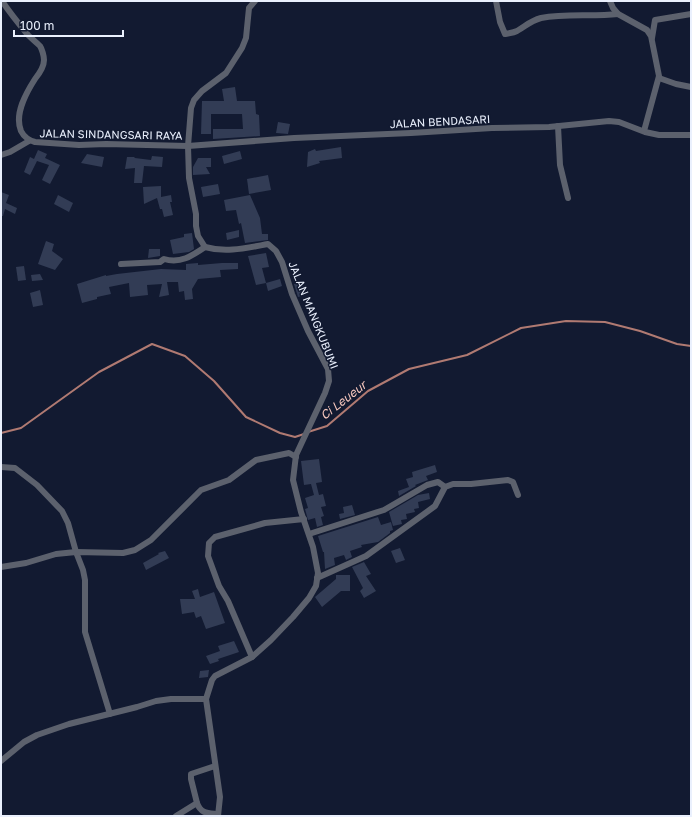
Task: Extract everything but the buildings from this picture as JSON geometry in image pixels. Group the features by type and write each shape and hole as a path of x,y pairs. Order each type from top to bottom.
{"street":[{"name":"JALAN SINDANGSARI RAYA","path":"2,1 30,37 40,46 44,60 42,68 29,89 20,112 19,125 22,133 28,140 46,144 188,146"},
{"path":"121,264 160,262 164,258 181,260 188,258 205,247 198,236 196,214 189,178 188,146 191,108 194,100 202,91 226,73 242,48 246,38 249,8 255,1"},
{"path":"496,1 500,22 505,34 518,30 531,21 542,18 618,14"},
{"path":"610,1 618,14 647,30 652,40 659,71 659,78 644,131"},
{"path":"652,40 655,20 691,14"},
{"path":"659,78 691,87"},
{"name":"JALAN BENDASARI","path":"188,146 294,138 558,126 609,121 619,122 659,135 691,135"},
{"path":"558,126 560,165 568,198"},
{"path":"1,155 10,152 28,140"},
{"name":"JALAN MANGKUBUMI","path":"205,247 216,250 238,250 268,244 276,251 282,262 292,294 308,331 328,369 329,381 325,394 296,456 293,480 313,547 318,573 316,586 309,598 293,618 252,657 215,676 212,680 206,699 220,797 218,815"},
{"path":"1,567 26,563 56,554 76,552 122,553 135,550 151,540 201,490 229,480 258,459 286,453 296,456"},
{"path":"1,467 13,467 37,485 62,512 70,526 85,580 85,632 110,714"},
{"path":"317,578 366,556 435,506 446,487 453,484 471,484 508,480 514,484 518,495"},
{"path":"308,534 384,510 427,485 438,482 446,487"},
{"path":"252,657 227,599 219,586 208,556 209,543 215,537 265,523 304,520"},
{"path":"1,761 24,742 37,735 70,724 156,701 171,699 206,699"},
{"path":"215,766 191,774 191,779 199,808 204,813 218,815"},
{"path":"176,816 198,803"}],"waterway":[{"name":"Ci Leueur","path":"308,432 327,426 368,391 409,369 467,355 521,328 566,321 605,322 640,331 677,344 691,346"},
{"name":"Ci Leueur","path":"1,433 21,428 99,372 152,344 185,356 214,381 246,417 280,433 295,437 304,434"}]}
